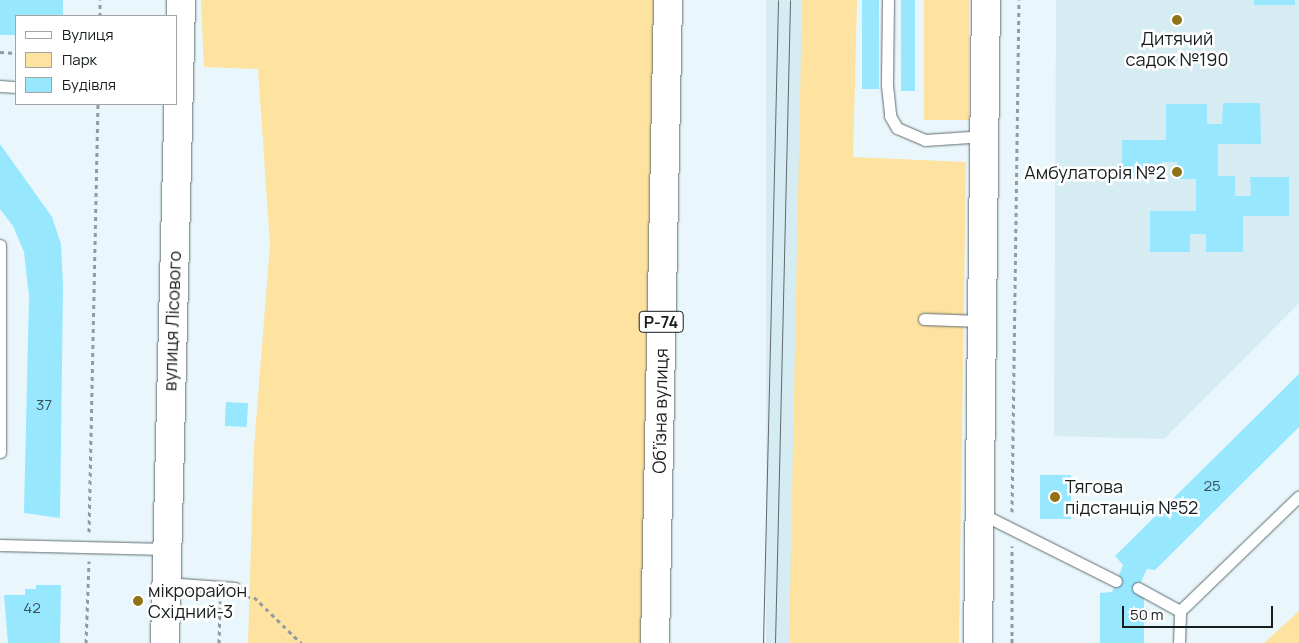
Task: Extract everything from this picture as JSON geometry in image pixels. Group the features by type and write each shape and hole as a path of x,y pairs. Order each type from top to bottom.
{"street":[{"name":"вулиця Лісового","path":"178,68 181,0"},
{"name":"Обʼїзна вулиця","path":"655,643 668,0"},
{"path":"978,643 986,0"},
{"name":"вулиця Лісового","path":"165,643 177,105"}],"lane":[{"path":"888,0 887,85 890,116 897,128 925,140 985,136"},
{"path":"0,86 15,86"},
{"path":"0,245 0,452"},
{"path":"924,318 982,320"},
{"path":"1179,643 1180,611 1299,496"},
{"path":"980,513 1012,527 1116,581"},
{"path":"0,545 166,549"},
{"path":"165,583 234,588"},
{"path":"1138,588 1180,611"}],"path":[{"path":"100,0 100,15"},
{"path":"1012,643 1019,0"},
{"path":"0,52 15,53"},
{"path":"86,643 98,105"},
{"path":"219,643 220,587"},
{"path":"234,588 236,597 254,597 301,643"}],"shaded area":[{"path":"766,0 802,0 802,643 766,643"},
{"name":"Амбулаторія №2","path":"1056,0 1299,0 1299,303 1164,439 1054,436"}],"green space":[{"path":"201,0 668,0 655,643 248,643 254,447 270,245 258,69 204,67"},
{"path":"802,0 857,0 853,157 966,162 959,643 789,643"},
{"path":"924,0 969,0 969,120 924,120"},
{"path":"1299,611 1299,643 1264,643"}],"building":[{"path":"0,0 63,0 63,15 15,15 15,35 0,35"},
{"path":"862,0 879,0 879,89 862,89"},
{"path":"901,0 915,0 915,91 901,91"},
{"path":"1254,0 1295,0 1295,5 1254,5"},
{"path":"1223,103 1260,103 1261,144 1218,144 1218,176 1235,176 1235,196 1251,196 1250,177 1289,177 1289,216 1243,216 1243,252 1206,252 1206,234 1190,234 1190,252 1150,252 1150,211 1196,211 1196,179 1177,179 1177,162 1162,162 1162,177 1122,177 1122,140 1166,140 1166,104 1207,104 1207,124 1222,124"},
{"path":"0,144 52,217 61,244 63,286 60,518 24,513 29,296 24,252 13,226 0,209"},
{"path":"1299,374 1299,427 1155,570 1147,569 1136,593 1144,595 1144,643 1100,643 1100,593 1112,592 1123,565 1115,556"},
{"path":"226,402 248,403 247,427 225,426"},
{"name":"Тягова підстанція №52","path":"1040,475 1071,475 1071,519 1040,519"},
{"path":"36,585 61,585 60,643 8,643 4,595 25,595 25,589 36,589"}],"tram line":[{"path":"763,643 778,0"},
{"path":"775,643 790,0"}],"place":[{"name":"Дитячий садок №190","path":"1177,20"},
{"name":"Амбулаторія №2","path":"1177,172"},
{"name":"Тягова підстанція №52","path":"1055,497"},
{"name":"мікрорайон Східний-3","path":"138,601"}]}
